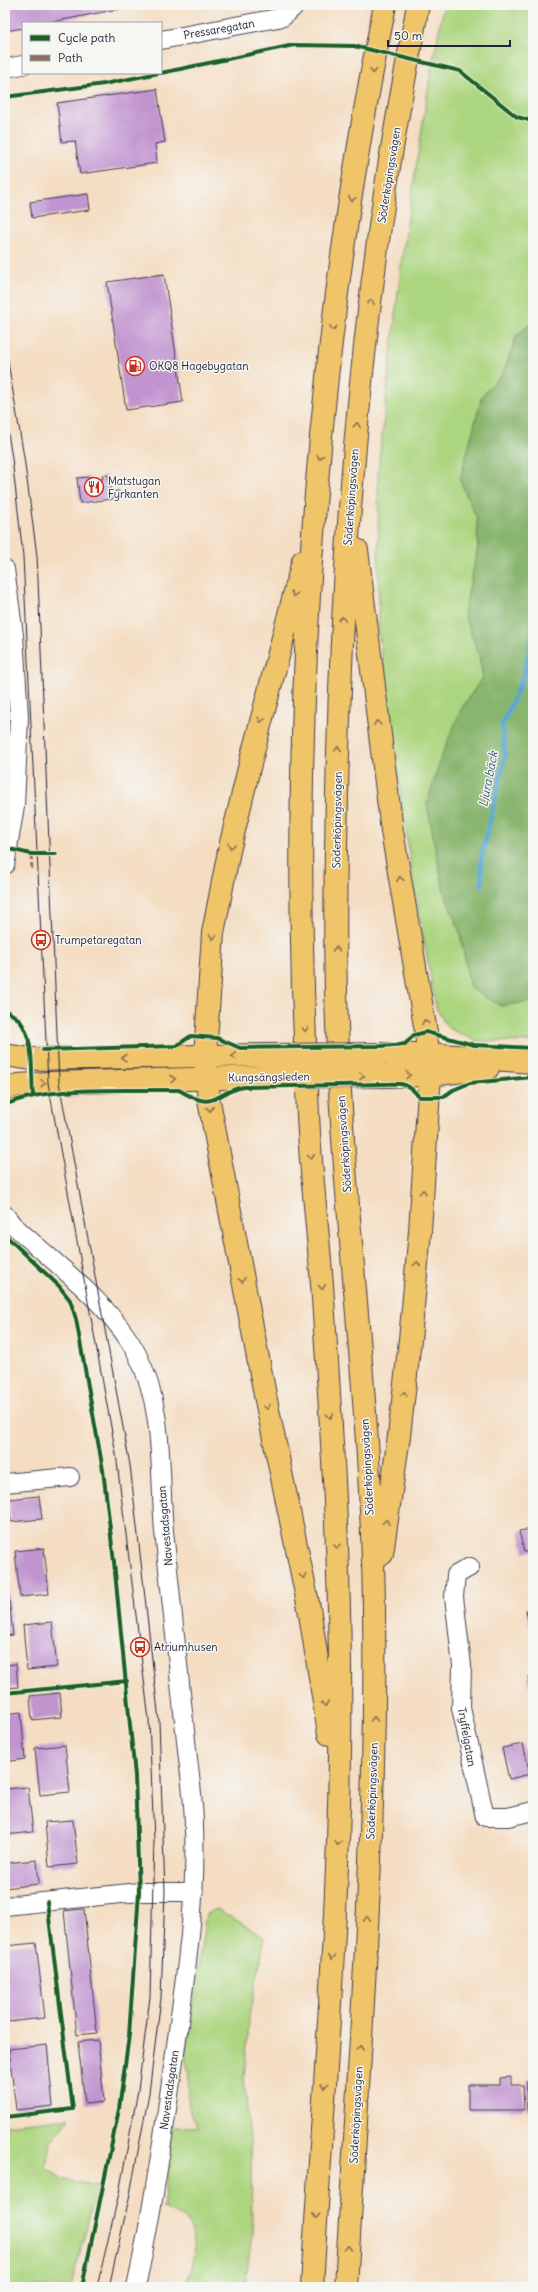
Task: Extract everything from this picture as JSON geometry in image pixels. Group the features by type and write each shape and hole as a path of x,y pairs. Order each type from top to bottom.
{"main road":[{"path":"312,2287 340,1804 338,1556 323,1298 308,1118 302,898 305,719 314,515 333,328 342,260 385,5"},
{"name":"Söderköpingsvägen","path":"346,2287 373,1802 374,1602 353,1250 341,1112 336,988 339,706 350,492 361,382 385,190 418,5"},
{"path":"350,492 392,832 429,1054 430,1075 422,1208 410,1340 399,1436 374,1602"},
{"path":"314,515 251,760 219,898 213,933 205,1057 209,1101 236,1249 309,1608 340,1804"},
{"name":"Kungsängsleden","path":"5,1056 31,1059 429,1054 533,1062"},
{"name":"Kungsängsleden","path":"5,1089 32,1083 207,1078 430,1075 533,1062"}],"street":[{"name":"Pressaregatan","path":"162,40 283,17 296,5"},
{"path":"5,569 8,616 19,717 15,806 5,865"},
{"name":"Navestadsgatan","path":"5,1215 12,1224 100,1304 114,1320 136,1352 150,1386 159,1427 164,1529 192,1799 194,1827 194,1892 192,1929 166,2118 149,2231 136,2287"},
{"path":"5,1482 70,1477"},
{"name":"Tryffelgatan","path":"470,1567 456,1575 454,1597 462,1666 461,1708 479,1798 485,1816 508,1817 533,1811"},
{"path":"5,1906 139,1892 194,1892"}],"green space":[{"path":"444,5 533,5 533,322 517,335 504,372 482,396 460,480 477,519 478,547 464,614 479,655 483,677 462,708 427,804 444,891 460,932 470,988 533,1001 533,1042 476,1041 448,1028 436,1008 410,861 379,635 378,471 401,265 430,76"},
{"path":"533,322 533,1001 501,1006 470,988 460,932 444,892 427,804 441,757 462,708 483,677 479,655 464,614 478,547 477,519 460,480 482,396 504,372 517,335"},
{"path":"217,1909 265,1937 250,2011 244,2078 251,2148 252,2234 245,2287 182,2287 187,2280 193,2264 193,2237 191,2229 185,2220 163,2208 173,2127 199,2128 188,2109 189,2074 185,2056 206,1914"},
{"path":"70,2118 50,2142 46,2167 60,2179 97,2186 71,2287 5,2287 5,2125"}],"building":[{"path":"5,5 129,5 129,7 52,22 22,22 22,28 5,31"},
{"path":"157,89 165,142 155,144 157,163 80,174 75,141 62,142 57,103"},
{"path":"88,194 90,210 32,218 30,202"},
{"path":"164,274 183,402 126,410 107,282"},
{"name":"Matstugan Fyrkanten","path":"102,475 108,475 111,492 119,491 120,498 80,503 77,478 90,477 91,482 103,479"},
{"path":"39,1496 42,1519 11,1522 9,1499"},
{"path":"533,1529 533,1551 524,1552 519,1531"},
{"path":"44,1548 49,1594 20,1597 15,1551"},
{"path":"5,1589 8,1589 13,1635 5,1636"},
{"path":"533,1609 533,1630 531,1631 526,1610"},
{"path":"52,1622 57,1667 27,1670 23,1625"},
{"path":"16,1664 18,1687 5,1688 5,1665"},
{"path":"533,1676 533,1695 532,1695 528,1677"},
{"path":"60,1693 62,1717 32,1720 30,1696"},
{"path":"21,1712 25,1759 5,1762 5,1714"},
{"path":"523,1744 530,1774 509,1779 502,1748"},
{"path":"65,1745 70,1792 40,1795 35,1748"},
{"path":"28,1787 33,1832 5,1835 5,1789"},
{"path":"73,1820 78,1864 49,1867 45,1822"},
{"path":"37,1860 39,1884 5,1888 5,1863"},
{"path":"84,1909 97,2033 77,2035 64,1911"},
{"path":"36,1943 45,2018 6,2022 5,1946"},
{"path":"98,2040 104,2102 85,2104 78,2042"},
{"path":"47,2045 53,2106 16,2110 9,2049"},
{"path":"511,2077 511,2085 523,2085 524,2110 468,2110 468,2085 500,2085 500,2078"},
{"path":"527,2080 533,2081 533,2110 527,2109"}],"waterway":[{"name":"Ljura bäck","path":"482,885 481,860 505,755 502,725 524,675 533,633"}],"tram line":[{"path":"5,344 24,457 37,556 59,1082 130,1465 159,1721 165,1892 161,1998 149,2093 130,2194 109,2287"},
{"path":"5,414 12,458 23,556 48,1083 116,1454 149,1720 154,1840 150,1997 138,2090 119,2193 97,2287"}],"marked path":[{"path":"31,854 32,869"}],"cycle path":[{"path":"162,73 294,45 354,46 460,71 517,117 533,121"},
{"path":"5,97 104,84 154,74"},
{"path":"5,848 31,854 56,854"},
{"path":"5,1010 20,1021 28,1038 31,1057 33,1096"},
{"path":"43,1050 176,1046 191,1036 217,1038 240,1048 382,1046 405,1044 414,1035 426,1032 474,1045 533,1048"},
{"path":"5,1105 43,1094 90,1090 179,1090 191,1097 208,1101 225,1093 244,1087 394,1084 403,1084 411,1088 419,1097 443,1097 453,1090 470,1083 533,1077"},
{"path":"5,1235 59,1286 70,1300 76,1319 103,1470 114,1562 135,1776 139,1892 129,2035 119,2109 82,2287"},
{"path":"5,1693 127,1681"},
{"path":"5,2117 73,2109 47,1902"}],"place":[{"name":"OKQ8 Hagebygatan","path":"135,366"},
{"name":"Matstugan Fyrkanten","path":"94,487"},
{"name":"Trumpetaregatan","path":"41,940"},
{"name":"Atriumhusen","path":"140,1647"}]}
